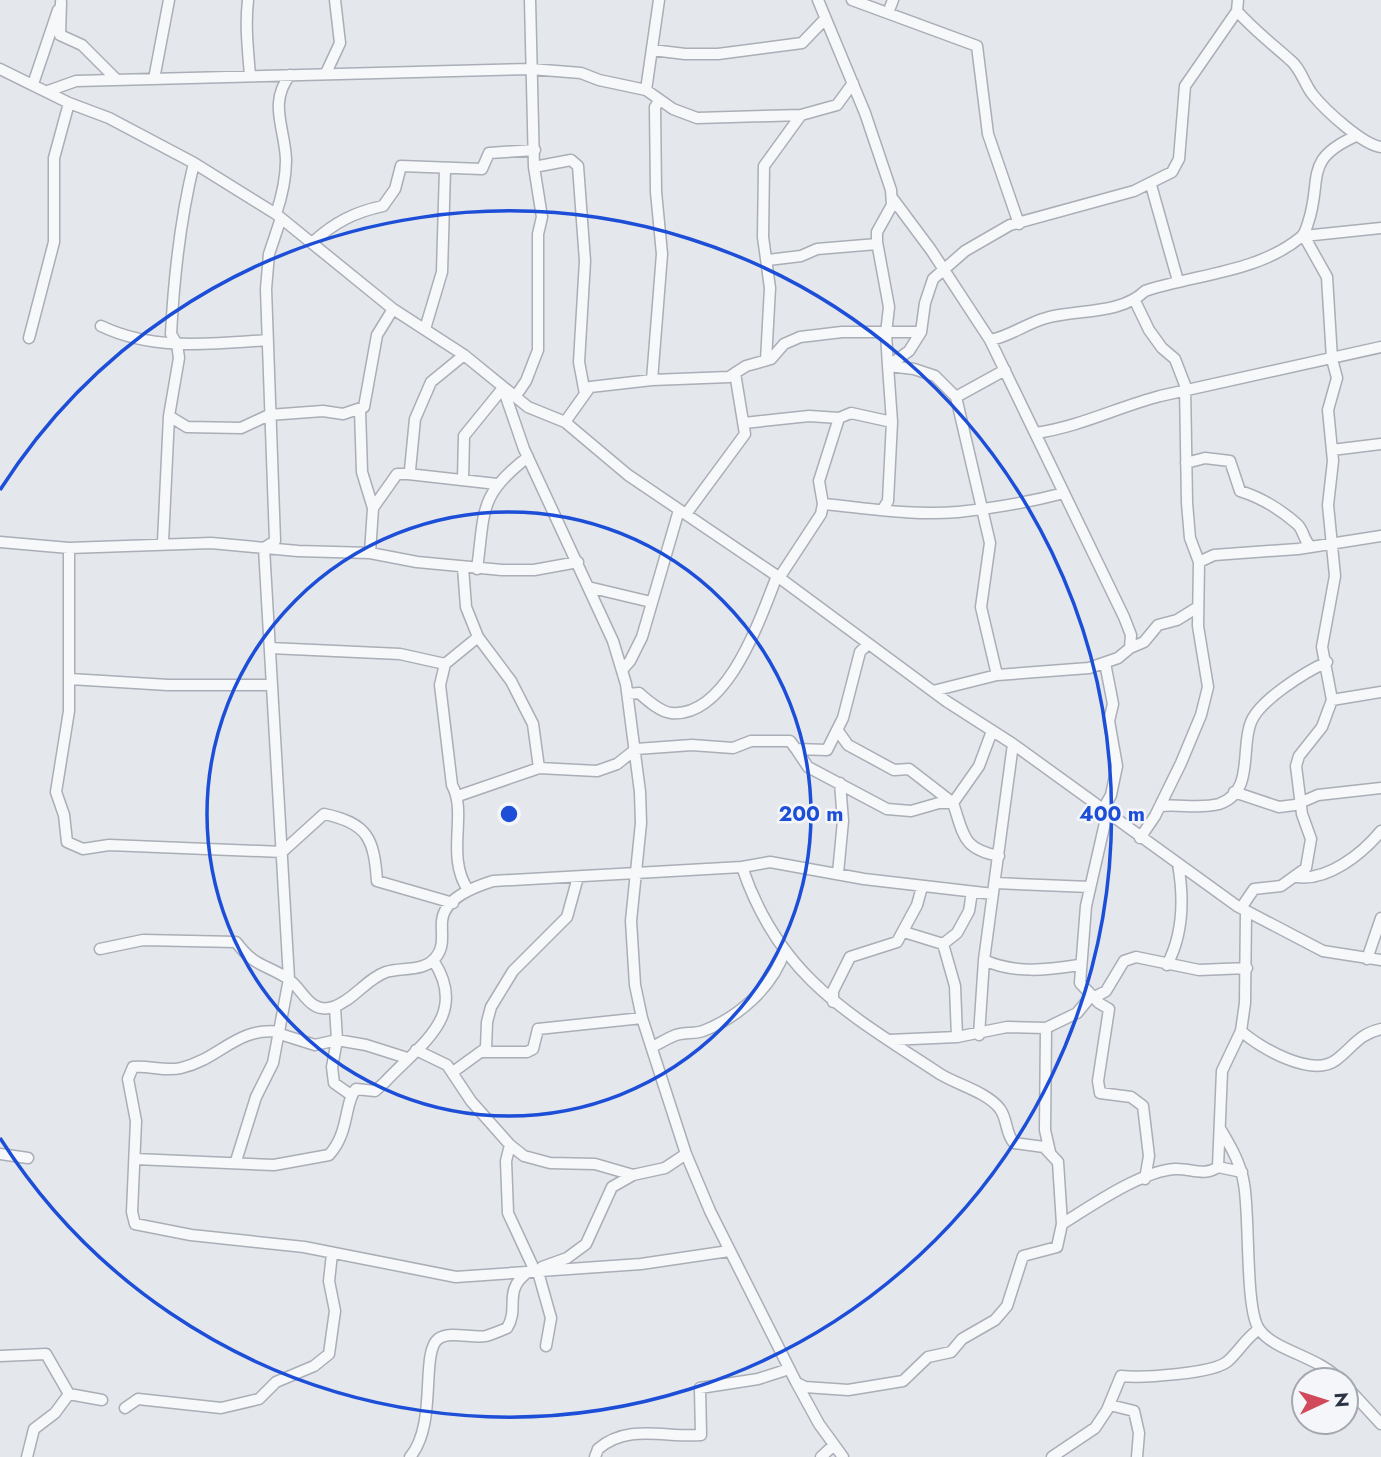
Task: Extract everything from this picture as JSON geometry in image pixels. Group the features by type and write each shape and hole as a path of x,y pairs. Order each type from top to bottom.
{"street":[{"path":"154,79 169,0"},
{"path":"248,0 245,32 250,76"},
{"path":"326,73 340,43 335,0"},
{"path":"515,397 526,381 538,351 538,234 542,217 534,167 530,0"},
{"path":"646,90 659,0"},
{"path":"818,0 865,113 893,200 925,241 942,271 990,340 1124,617 1131,635 1130,648"},
{"path":"852,0 973,44 979,50 988,134 1019,224"},
{"path":"888,13 893,0"},
{"path":"888,366 909,351 922,332 928,290 942,271 965,251 998,231 1151,185 1176,166 1185,86 1237,11 1238,0"},
{"path":"62,1 60,35 82,45 117,80"},
{"path":"33,83 62,1"},
{"path":"1237,11 1270,46 1290,60 1314,97 1368,145 1381,147"},
{"path":"652,50 718,54 802,43 825,19"},
{"path":"0,69 69,103 109,118 194,163 279,216 393,309 464,355 528,407 565,422 628,475 778,577 933,691 1013,744 1104,813 1244,909 1323,951 1381,960"},
{"path":"48,91 76,81 531,69 580,73 646,90 659,101 696,118 801,115 837,105 853,83"},
{"path":"264,548 275,541 275,479 269,415 267,340 269,254 285,180 285,146 278,97 290,75"},
{"path":"652,380 662,254 656,192 655,107 659,101"},
{"path":"29,338 54,242 54,158 69,103"},
{"path":"766,360 770,288 763,237 764,166 801,115"},
{"path":"1218,1167 1222,1071 1241,1031 1247,968 1244,909 1254,889 1281,886 1297,877 1309,861 1311,839 1301,814 1296,766 1299,756 1322,727 1332,700 1322,647 1322,632 1335,576 1328,505 1332,450 1328,410 1336,379 1332,359 1327,277 1304,236 1315,203 1316,169 1338,144 1356,136"},
{"path":"313,242 331,226 356,212 383,206 395,189 401,166 482,169 489,153 535,150"},
{"path":"534,167 571,160 578,166 585,261 579,362 585,394"},
{"path":"163,542 169,416 178,364 177,344 171,334 175,260 180,222 194,163"},
{"path":"425,329 442,272 445,169"},
{"path":"1151,185 1178,281"},
{"path":"883,509 888,501 892,422 886,333 889,307 877,232 890,211 893,200"},
{"path":"990,340 1050,317 1068,316 1135,301 1145,291 1253,264 1304,236 1381,228"},
{"path":"768,260 801,256 817,249 877,244"},
{"path":"1135,301 1149,330 1162,348 1175,359 1185,391 1191,538 1199,562 1198,626 1208,687 1201,715 1160,806 1140,838"},
{"path":"169,416 187,427 241,428 269,415 323,411 342,414 360,410 364,407 377,335 393,309"},
{"path":"101,326 117,333 199,346 267,340"},
{"path":"565,422 590,387 652,380 729,377 771,359 783,344 800,337 842,332 922,332"},
{"path":"1036,433 1062,429 1127,404 1381,347"},
{"path":"408,474 415,419 431,382 464,355"},
{"path":"888,366 914,369 935,376 956,397 984,507 990,543 981,607 997,675"},
{"path":"956,397 1005,370"},
{"path":"623,669 637,649 683,512 745,434 735,373"},
{"path":"503,387 527,457 578,562 623,669 636,749 641,815 631,939 642,1018 686,1154 730,1251 796,1382 844,1457"},
{"path":"463,480 464,436 503,387"},
{"path":"360,410 362,472 373,508 370,553"},
{"path":"744,423 809,416 839,418 851,413 892,422"},
{"path":"628,694 639,693 652,704 670,713 698,707 740,664 778,577 812,523 821,514 823,504 819,481 839,418"},
{"path":"1332,450 1381,443"},
{"path":"477,569 483,514 497,484 527,457"},
{"path":"1186,463 1205,458 1230,461 1240,491 1278,508 1299,525 1302,536 1311,547"},
{"path":"373,508 397,474 497,484"},
{"path":"823,504 957,512 1030,502 1064,493"},
{"path":"1199,562 1214,555 1311,547 1381,536"},
{"path":"0,542 69,548 163,542 218,543 370,553 477,569 534,570 578,562"},
{"path":"69,548 69,711 56,792 64,815 67,842 83,849 108,845 282,852 324,814 336,815 359,828 373,845 377,881 453,903"},
{"path":"236,1161 256,1097 273,1063 289,978 264,548"},
{"path":"463,567 466,607 478,638 521,698 533,724 539,768"},
{"path":"588,587 651,602"},
{"path":"933,691 997,675 1088,668 1105,663 1144,642 1158,625 1177,620 1198,607"},
{"path":"468,890 457,870 458,796 452,785 440,685 445,664 478,638"},
{"path":"796,748 827,750 838,731 860,652 868,644"},
{"path":"271,648 400,654 445,664"},
{"path":"1105,663 1113,704 1109,721 1117,766 1104,813 1090,887 1079,965 1080,984 1109,1009 1098,1088 1104,1095 1131,1097 1141,1102 1149,1156 1145,1179"},
{"path":"1160,806 1221,803 1234,792 1242,783 1250,723 1259,709 1309,670 1327,663"},
{"path":"70,679 168,685 272,685"},
{"path":"1332,700 1381,692"},
{"path":"953,803 974,775 992,730"},
{"path":"838,731 848,745 886,767 909,769 953,803 967,843 982,854 999,856"},
{"path":"458,796 539,768 597,771 617,764 636,749 692,745 733,748 751,741 778,739 790,740 808,767 887,809 911,811 939,803 953,803"},
{"path":"979,1035 984,960 1013,744"},
{"path":"838,873 842,821 841,783"},
{"path":"1234,792 1279,807 1318,795 1381,788"},
{"path":"1297,877 1308,879 1335,869 1363,851 1379,835"},
{"path":"100,949 143,940 236,942 257,965 289,978 309,1003 335,1007 379,975 421,966 433,960 442,945 444,913 468,890 493,881 742,867 770,862 922,887 993,894"},
{"path":"1167,965 1177,947 1181,928 1182,885 1178,864"},
{"path":"742,867 765,925 808,978 833,1002 888,1040 999,1108 1014,1143 1044,1147 1058,1162 1060,1175 1062,1224 1057,1247 1023,1256 1007,1306 995,1320 962,1339 951,1352 928,1357 902,1381 848,1390 805,1387 796,1382"},
{"path":"453,1072 486,1048 487,1022 491,1007 513,971 567,917 578,877"},
{"path":"995,883 1090,887"},
{"path":"833,1002 833,991 850,957 897,942 904,932 922,887"},
{"path":"943,944 957,933 970,911 971,892"},
{"path":"1367,958 1381,918"},
{"path":"904,932 943,944"},
{"path":"943,944 955,986 957,1037"},
{"path":"652,1047 678,1034 700,1032 726,1019 771,980 779,970 785,950"},
{"path":"888,1040 979,1035 1007,1027 1046,1028 1077,1013 1092,997 1106,991 1124,961 1136,957 1199,970 1247,968"},
{"path":"135,1159 236,1161 275,1165 329,1155 348,1123 351,1095 356,1089 375,1091 438,1028 445,1012 445,979 433,960"},
{"path":"984,960 1011,970 1079,965"},
{"path":"335,1007 337,1041 332,1067 334,1083 351,1095"},
{"path":"482,1052 527,1052 533,1049 538,1030 642,1018"},
{"path":"1046,1028 1045,1130 1052,1158"},
{"path":"407,1058 337,1041 315,1045 261,1029 244,1034 204,1060 180,1068 133,1067 128,1079 136,1121 132,1212 135,1224 191,1235 304,1247 456,1277 641,1264 730,1251"},
{"path":"1241,1031 1258,1046 1292,1060 1324,1066 1337,1059 1358,1037 1381,1029"},
{"path":"416,1050 438,1059 453,1072 471,1101 510,1145 534,1160 594,1164 633,1175"},
{"path":"1221,1129 1242,1172 1248,1224 1250,1305 1259,1329 1267,1340 1322,1366"},
{"path":"510,1145 506,1161 508,1213 551,1318 546,1346"},
{"path":"0,1154 28,1158"},
{"path":"410,1457 419,1446 426,1426 430,1351 437,1339 445,1336 485,1336 507,1328 512,1319 514,1288 533,1271 568,1258 582,1248 593,1233 612,1187 633,1175 665,1168 686,1154"},
{"path":"1062,1224 1145,1179 1178,1168 1206,1172 1218,1167 1242,1172"},
{"path":"125,1408 138,1399 221,1408 259,1399 276,1382 314,1366 329,1354 335,1311 329,1280 332,1254"},
{"path":"1052,1457 1058,1450 1080,1440 1095,1428 1110,1405 1121,1376 1147,1378 1199,1371 1227,1363 1244,1340 1259,1329"},
{"path":"0,1356 46,1354 69,1394 102,1400"},
{"path":"595,1457 598,1449 618,1437 651,1432 701,1435 700,1388 758,1379 789,1369"},
{"path":"27,1457 34,1429 55,1413 69,1394"},
{"path":"1360,1401 1381,1424"},
{"path":"1110,1405 1135,1411 1139,1433 1137,1457"},
{"path":"821,1457 834,1445"}]}
